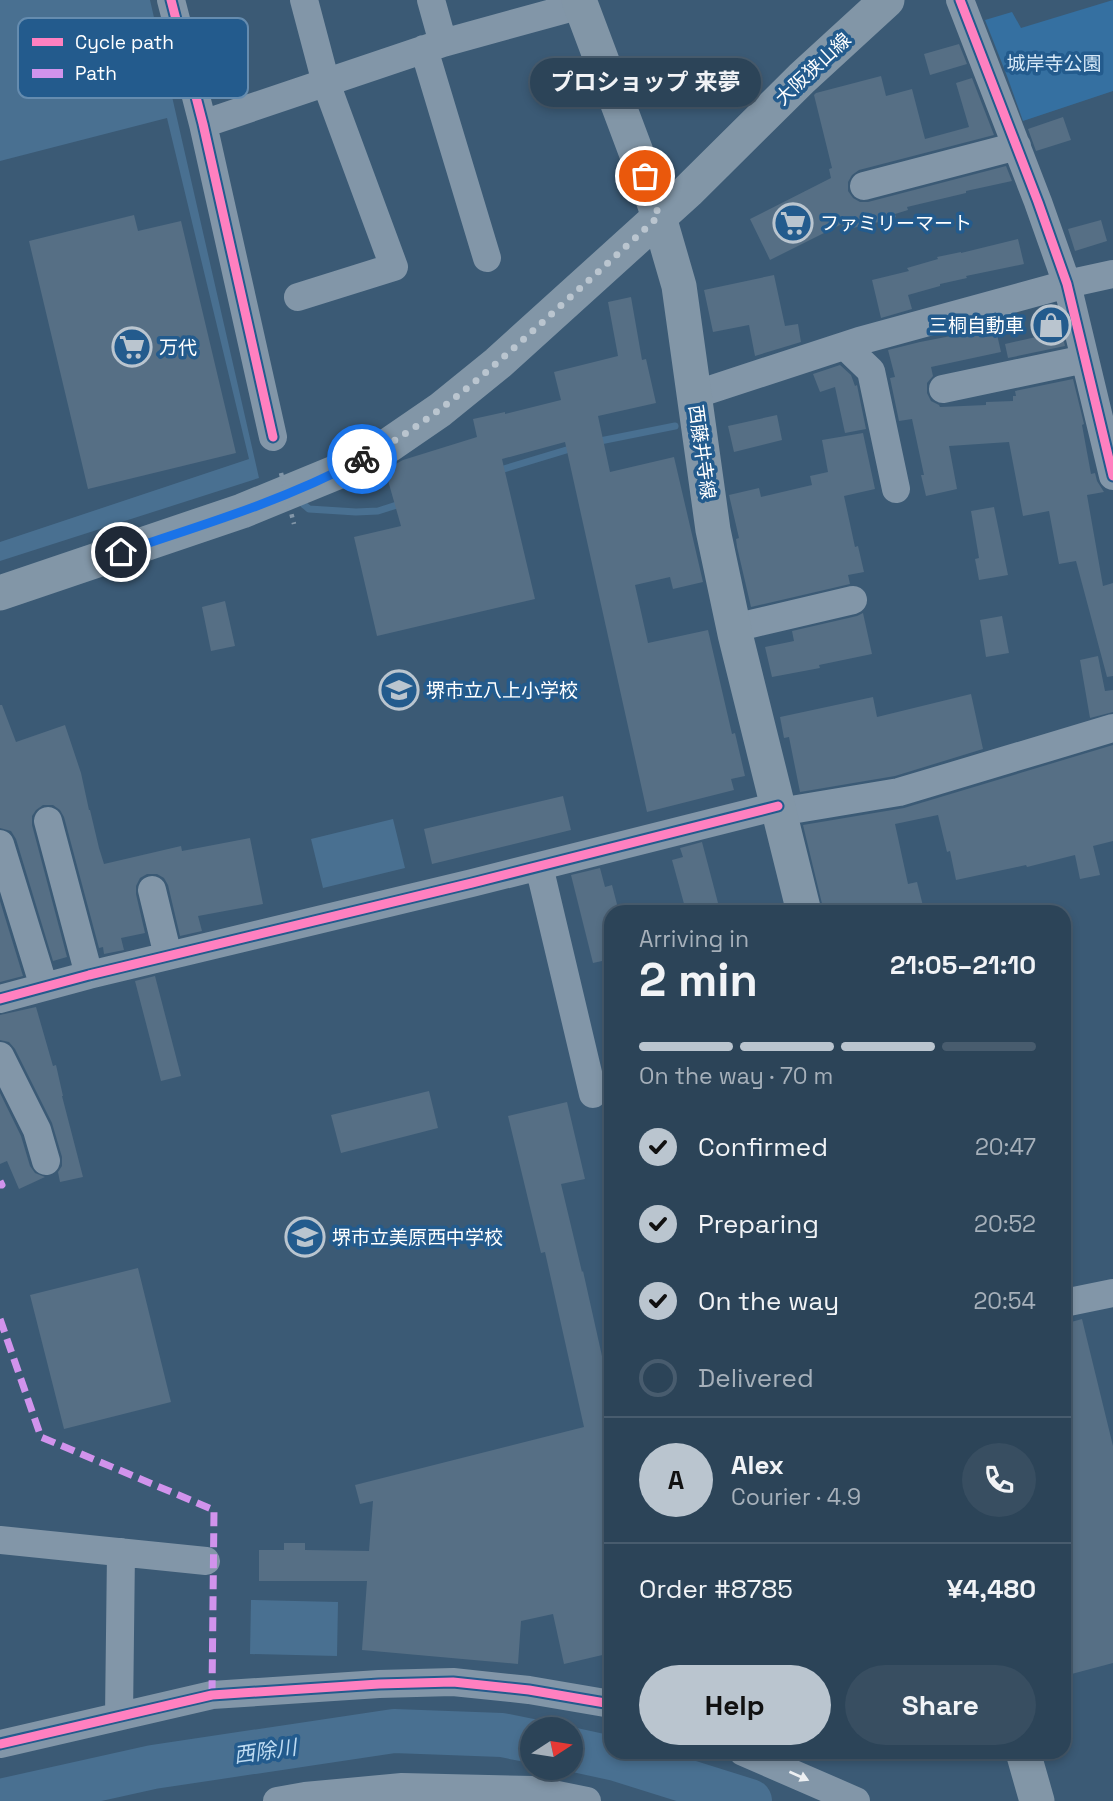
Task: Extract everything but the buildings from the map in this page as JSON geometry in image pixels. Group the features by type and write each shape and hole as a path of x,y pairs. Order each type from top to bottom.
{"main road":[{"name":"大阪狭山線","path":"0,593 242,512 342,470 389,445 440,410 498,363 688,191 802,78 887,0"},
{"name":"西藤井寺線","path":"580,3 659,216 679,286 713,530 734,628 802,905"},
{"path":"1025,1759 1037,1801"}],"street":[{"path":"171,0 176,18"},
{"path":"298,297 394,267 326,83 304,0"},
{"path":"431,0 433,46 487,258"},
{"path":"960,0 1067,284 1085,359 1107,425 1113,476"},
{"path":"203,124 433,46 580,3"},
{"path":"196,98 273,437"},
{"path":"864,186 1017,146"},
{"path":"694,395 845,346 1067,284 1113,274"},
{"path":"845,346 871,371 896,489"},
{"path":"943,389 1085,359"},
{"path":"734,628 853,600"},
{"path":"0,999 89,975 778,809 899,792 1113,728"},
{"path":"48,821 89,975"},
{"path":"0,844 44,987"},
{"path":"539,866 593,1094"},
{"path":"152,890 168,956"},
{"path":"0,1056 37,1130 46,1161"},
{"path":"1071,1302 1113,1293"},
{"path":"0,1539 206,1560"},
{"path":"119,1716 121,1552"},
{"path":"0,1744 212,1695 453,1682 541,1692 604,1703"},
{"path":"759,1759 856,1801"},
{"path":"277,1801 402,1787 533,1790 587,1801"}],"path":[{"path":"281,473 294,524"}],"green space":[{"name":"城岸寺公園","path":"1113,0 1113,91 1023,121 985,20 1012,12 1021,28"}],"shaded area":[{"path":"0,0 150,0 154,18 18,18 18,98 172,98 259,478 0,561 0,542 249,459 167,118 0,161"},
{"path":"393,819 405,868 323,888 311,839"},
{"path":"251,1600 338,1602 337,1656 250,1654"}],"waterway":[{"path":"595,442 675,426"},
{"path":"497,471 573,448"},
{"path":"303,504 309,509 356,512 378,511 403,503"},
{"name":"西除川","path":"0,1801 153,1767 394,1731 502,1735 520,1739"},
{"name":"西除川","path":"583,1752 604,1756"},
{"name":"西除川","path":"616,1759 750,1801"}],"marked path":[{"path":"0,1181 0,1185"},
{"path":"0,1319 41,1437 214,1510 212,1695"}],"cycle path":[{"path":"171,0 176,18"},
{"path":"960,0 1067,284 1113,476"},
{"path":"196,98 273,437"},
{"path":"0,999 778,806"},
{"path":"0,1744 212,1695 453,1682 529,1690 604,1703"}],"way so far":[{"path":"362,459 389,445 440,410 498,363 659,216 645,176"}],"place":[{"name":"プロショップ 来夢","path":"645,176"},
{"name":"ファミリーマート","path":"793,223"},
{"name":"三桐自動車","path":"1051,325"},
{"name":"万代","path":"132,347"},
{"name":"堺市立八上小学校","path":"399,690"},
{"name":"堺市立美原西中学校","path":"305,1237"}],"route":[{"path":"121,552 242,512 362,459"}]}
